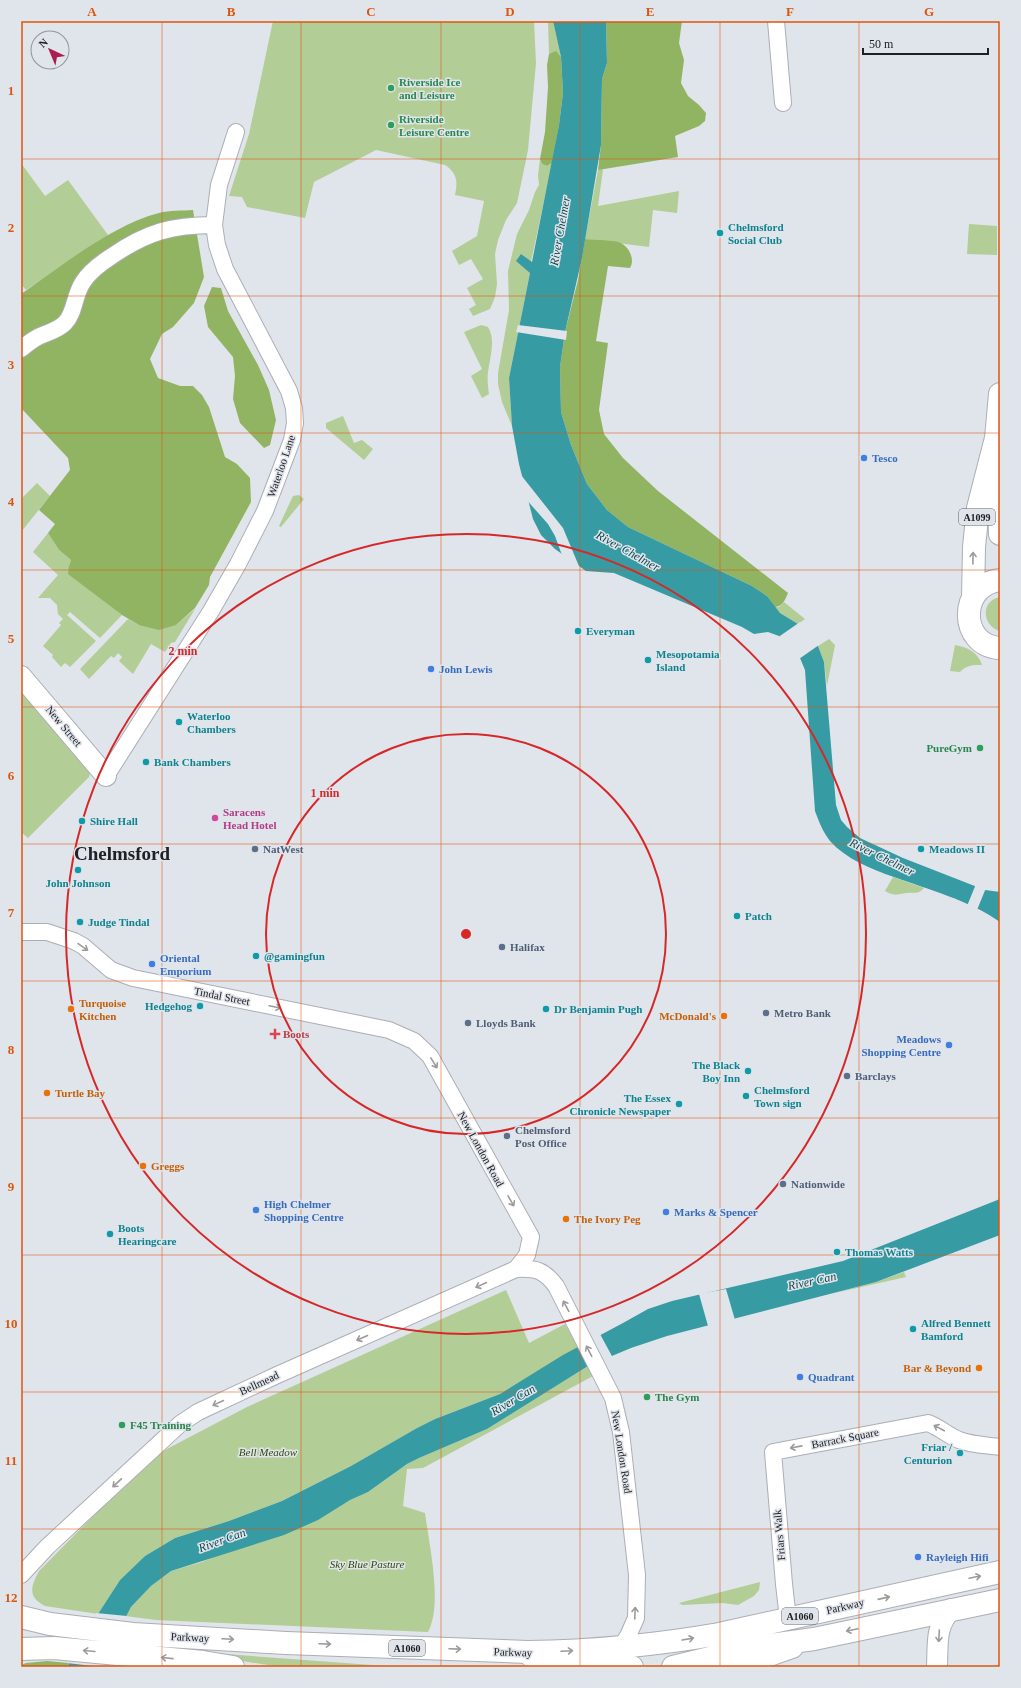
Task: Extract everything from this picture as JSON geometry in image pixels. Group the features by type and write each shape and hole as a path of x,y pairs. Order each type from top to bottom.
{"main road":[{"name":"A1099","path":"1000,394 996,438 1000,534"},
{"name":"A1099","path":"996,438 978,508 974,547 973,597 969,607 969,618 972,629 978,638 986,644 1000,648"},
{"path":"973,597 979,589 988,583 1000,580"},
{"name":"Parkway","path":"26,1616 66,1626 133,1634 286,1643 528,1652 620,1648 686,1640 1000,1572"},
{"name":"A1060","path":"673,1667 755,1647 814,1639 951,1609 1000,1600"},
{"path":"726,1667 758,1659 814,1639"},
{"name":"Parkway","path":"32,1649 124,1654 203,1662 233,1667"},
{"path":"528,1652 541,1667 621,1665 632,1667"}],"street":[{"path":"776,21 783,103"},
{"name":"Waterloo Lane","path":"106,776 211,611 238,564 265,511 292,440 295,423 294,408 289,391 225,269 217,245 214,224 219,185 236,132"},
{"path":"21,349 37,337 56,330 66,322 73,311 75,297 79,287 86,277 102,262 125,246 145,236 166,229 189,225 214,224"},
{"name":"New Street","path":"21,676 106,776"},
{"name":"Tindal Street","path":"21,932 47,932 74,941 83,946 111,970 133,978 389,1030 407,1037"},
{"name":"New London Road","path":"407,1037 423,1048 436,1065 476,1140 531,1237 527,1255 516,1269"},
{"name":"Bellmead","path":"21,1575 48,1546 180,1424 198,1412 275,1376 516,1269 528,1268 542,1271"},
{"name":"New London Road","path":"542,1271 556,1286 613,1398 621,1432 632,1514 637,1575 636,1618 628,1636 620,1648"},
{"name":"Barrack Square","path":"773,1452 928,1423 940,1427 951,1436 970,1443 1000,1446"},
{"name":"Friars Walk","path":"773,1452 788,1619"},
{"path":"937,1667 939,1630 943,1618 951,1609"}],"green space":[{"name":"Riverside Leisure Centre","path":"273,21 534,21 536,63 528,150 517,203 506,220 498,240 495,254 497,284 495,297 490,309 473,316 469,309 476,305 467,288 483,279 471,259 459,265 452,251 477,236 484,201 455,195 456,178 452,171 445,165 376,150 314,182 305,218 247,207 242,197 229,196 249,134"},
{"path":"548,21 553,21 561,57 556,52 549,54"},
{"path":"606,21 682,21 679,43 684,60 681,83 688,96 706,113 705,121 699,126 675,136 678,157 598,170 601,145 602,79 607,63"},
{"path":"556,51 561,57 563,93 552,163 547,166 542,164 540,159 545,132 548,87 547,65 549,54"},
{"path":"540,159 542,164 547,166 552,163 531,262 521,254 530,273 509,378 512,426 502,402 498,384 498,373 509,310 508,271 517,234 539,185 538,175"},
{"path":"21,163 45,196 68,180 108,235 26,290 21,284"},
{"path":"603,169 598,206 679,191 677,213 653,210 649,247 585,239 598,170"},
{"path":"193,210 204,277 194,303 173,327 162,334 150,359 158,378 180,386 193,386 202,395 209,407 225,457 237,464 250,478 251,502 210,577 209,585 195,608 176,625 159,630 139,625 122,615 68,574 71,560 59,550 48,533 55,524 39,510 70,470 68,458 21,408 21,294 70,259 123,227 159,213"},
{"path":"969,224 997,226 997,255 967,254"},
{"path":"585,239 621,243 627,248 632,258 630,268 608,266 596,341 608,343 599,410 604,434 623,458 658,491 788,593 782,604 775,607 767,596 752,586 628,527 607,510 587,484 571,445 561,412 560,367 565,332 578,280"},
{"path":"212,287 221,288 228,311 258,365 269,390 276,420 270,445 264,448 240,423 233,399 235,376 233,357 208,327 204,306"},
{"path":"481,325 488,327 492,337 488,375 489,394 482,398 471,376 482,369 464,332"},
{"path":"343,416 354,443 362,440 373,449 364,460 326,428 326,423"},
{"path":"37,483 50,496 21,532 21,499"},
{"path":"299,495 304,499 281,527 279,526 293,496"},
{"path":"48,533 59,550 71,560 69,566 85,586 122,615 100,638 70,612 67,615 96,641 70,667 65,663 61,667 52,657 53,655 43,646 61,625 59,623 63,619 58,614 57,605 50,598 38,598 58,575 33,552"},
{"path":"1000,597 1000,631 990,624 987,619 986,608 994,599"},
{"path":"784,602 805,619 798,624 780,613 775,607 779,607"},
{"path":"195,609 175,642 171,643 165,652 151,644 133,674 119,661 122,657 118,653 114,658 111,656 89,679 80,669 128,619 139,625 176,625"},
{"path":"829,639 835,645 827,686 824,662 818,646"},
{"path":"955,645 964,647 975,653 982,665 973,665 960,672 950,671"},
{"path":"21,691 90,773 89,777 28,838 21,832"},
{"path":"893,877 924,888 918,892 896,895 892,894 885,891"},
{"path":"904,1272 906,1277 830,1294 876,1282"},
{"name":"Bell Meadow","path":"506,1290 529,1343 565,1324 578,1348 500,1394 435,1419 351,1466 282,1501 229,1521 175,1538 145,1556 120,1580 98,1614 45,1606 35,1599 32,1591 39,1571 127,1482 163,1451 247,1407"},
{"name":"Sky Blue Pasture","path":"588,1366 593,1376 423,1468 407,1469 403,1506 425,1513 432,1557 435,1591 432,1620 428,1632 156,1620 125,1616 131,1607 151,1586 171,1571 202,1562 368,1492 407,1464 487,1429"},
{"path":"760,1582 759,1590 754,1596 738,1605 723,1603 682,1605 679,1603"},
{"path":"199,1652 399,1667 280,1667 199,1654"},
{"path":"47,1661 69,1663 67,1667 21,1667 21,1665 26,1663"}],"water":[{"name":"River Chelmer","path":"553,21 606,21 607,63 602,79 601,145 582,258 565,332 560,367 561,412 571,445 587,484 607,510 628,527 752,586 767,596 780,613 798,624 818,646 824,662 836,805 841,820 860,838 903,858 985,890 1000,892 1000,922 976,908 962,902 868,867 851,858 830,841 821,827 815,811 805,670 800,658 779,636 768,632 754,634 742,627 614,573 586,571 555,549 541,535 533,519 519,464 512,426 509,378 530,273 516,261 521,254 532,262 559,125 563,93 561,57"},
{"name":"River Can","path":"1000,1199 1000,1235 876,1282 667,1336 631,1348 588,1366 487,1429 407,1464 368,1492 350,1500 318,1520 284,1535 171,1571 151,1586 131,1607 99,1667 67,1667 120,1580 145,1556 175,1538 229,1521 282,1501 351,1466 435,1419 500,1394 563,1355 648,1309 672,1301 843,1261"}],"pier":[{"path":"518,325 567,331 566,340 516,332"},
{"path":"521,475 563,528 581,571 563,558 555,536 548,524 524,497 520,478"},
{"path":"800,622 819,645 799,659 777,638"},
{"path":"976,884 986,888 977,910 967,906"},
{"path":"726,1289 735,1320 708,1326 699,1294"},
{"path":"600,1334 613,1358 589,1368 577,1346"},
{"path":"96,1613 127,1616 101,1667 67,1663"}],"place":[{"name":"Riverside Ice and Leisure","path":"391,88"},
{"name":"Riverside Leisure Centre","path":"391,125"},
{"name":"Chelmsford Social Club","path":"720,233"},
{"name":"Tesco","path":"864,458"},
{"name":"Everyman","path":"578,631"},
{"name":"Mesopotamia Island","path":"648,660"},
{"name":"John Lewis","path":"431,669"},
{"name":"Waterloo Chambers","path":"179,722"},
{"name":"PureGym","path":"980,748"},
{"name":"Bank Chambers","path":"146,762"},
{"name":"Saracens Head Hotel","path":"215,818"},
{"name":"Shire Hall","path":"82,821"},
{"name":"NatWest","path":"255,849"},
{"name":"Meadows II","path":"921,849"},
{"name":"John Johnson","path":"78,870"},
{"name":"Patch","path":"737,916"},
{"name":"Judge Tindal","path":"80,922"},
{"name":"Halifax","path":"502,947"},
{"name":"@gamingfun","path":"256,956"},
{"name":"Oriental Emporium","path":"152,964"},
{"name":"Hedgehog","path":"200,1006"},
{"name":"Turquoise Kitchen","path":"71,1009"},
{"name":"Dr Benjamin Pugh","path":"546,1009"},
{"name":"Metro Bank","path":"766,1013"},
{"name":"McDonald's","path":"724,1016"},
{"name":"Lloyds Bank","path":"468,1023"},
{"name":"Boots","path":"275,1034"},
{"name":"Meadows Shopping Centre","path":"949,1045"},
{"name":"The Black Boy Inn","path":"748,1071"},
{"name":"Barclays","path":"847,1076"},
{"name":"Turtle Bay","path":"47,1093"},
{"name":"Chelmsford Town sign","path":"746,1096"},
{"name":"The Essex Chronicle Newspaper","path":"679,1104"},
{"name":"Chelmsford Post Office","path":"507,1136"},
{"name":"Greggs","path":"143,1166"},
{"name":"Nationwide","path":"783,1184"},
{"name":"High Chelmer Shopping Centre","path":"256,1210"},
{"name":"Marks & Spencer","path":"666,1212"},
{"name":"The Ivory Peg","path":"566,1219"},
{"name":"Boots Hearingcare","path":"110,1234"},
{"name":"Thomas Watts","path":"837,1252"},
{"name":"Alfred Bennett Bamford","path":"913,1329"},
{"name":"Bar & Beyond","path":"979,1368"},
{"name":"Quadrant","path":"800,1377"},
{"name":"The Gym","path":"647,1397"},
{"name":"F45 Training","path":"122,1425"},
{"name":"Friar / Centurion","path":"960,1453"},
{"name":"Rayleigh Hifi","path":"918,1557"}],"district":[{"name":"Chelmsford","path":"122,853"}]}
